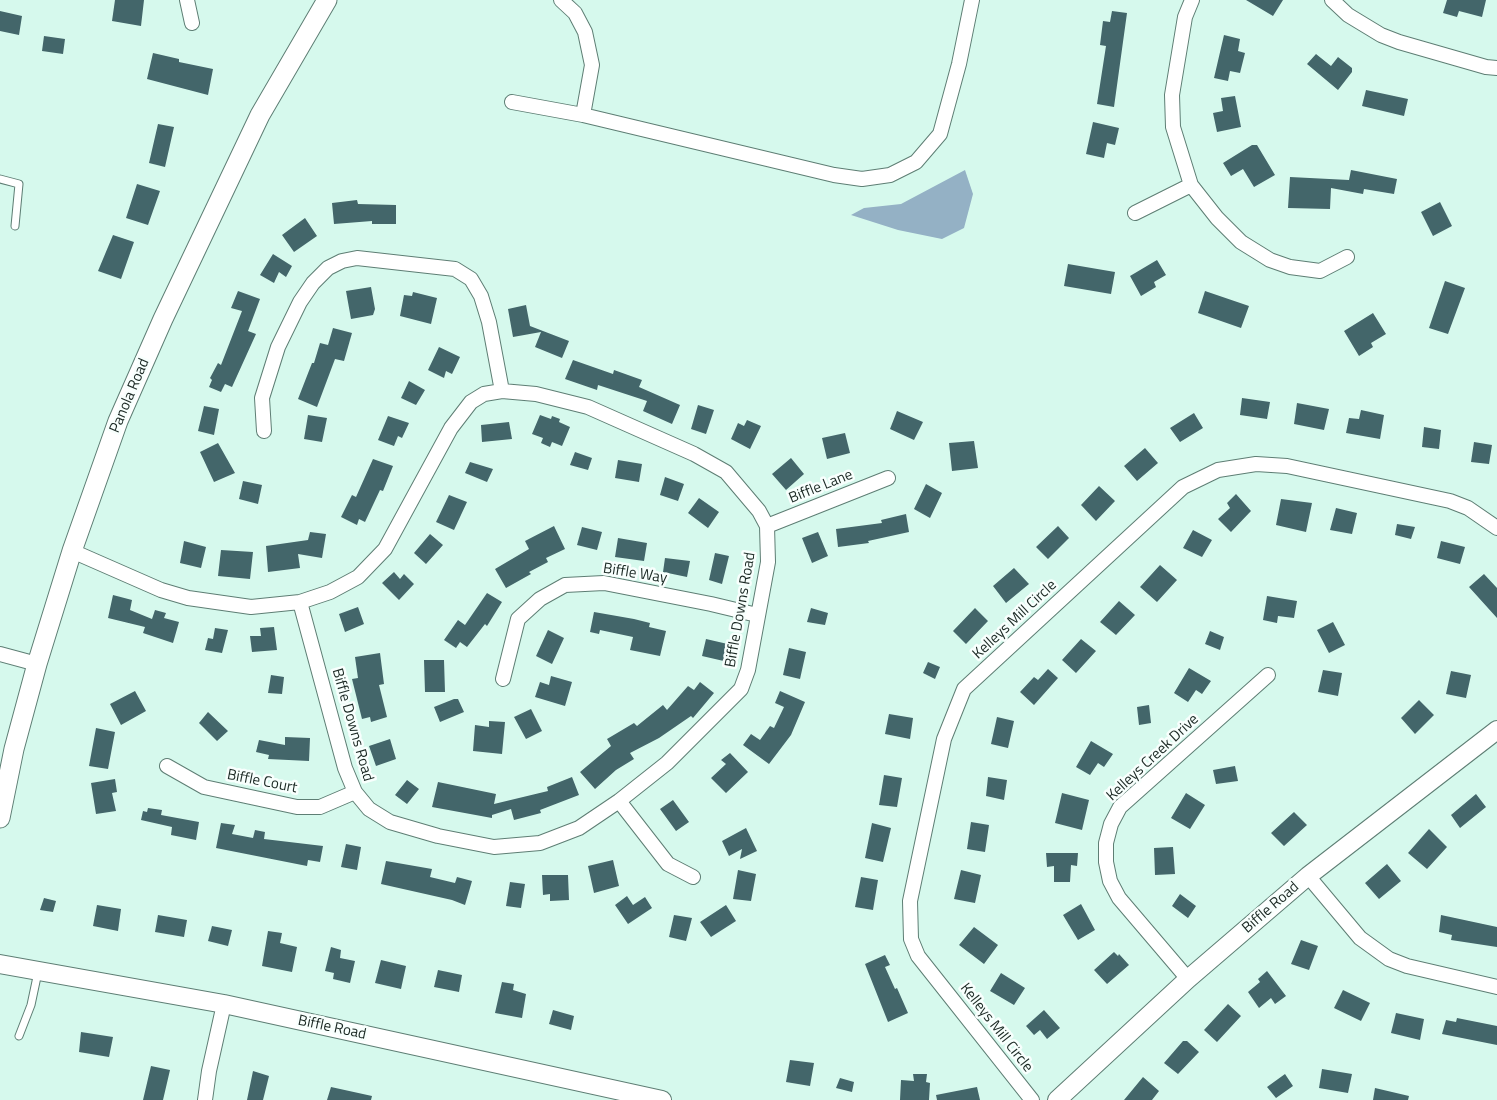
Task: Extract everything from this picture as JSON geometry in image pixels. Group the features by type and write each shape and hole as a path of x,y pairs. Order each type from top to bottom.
{"main road":[{"name":"Panola Road","path":"0,818 14,749 37,664 72,551 118,422 163,319 260,116 327,0"}],"street":[{"path":"187,0 192,23"},
{"path":"561,0 575,13 584,32 592,65 582,115"},
{"path":"512,102 582,115 834,175 862,179 890,175 916,162 940,134 959,64 972,0"},
{"path":"1192,0 1185,17 1172,95 1173,126 1191,185 1241,242 1270,260 1290,267 1320,271 1347,257"},
{"path":"1332,0 1348,15 1390,38 1486,67 1497,68"},
{"path":"1135,213 1191,185"},
{"path":"264,431 262,398 278,347 300,302 313,283 328,268 342,261 356,258 455,269 471,279 481,296 489,322 502,390"},
{"name":"Biffle Downs Road","path":"72,551 160,590 188,598 251,607 300,602 330,592 358,577 385,549 451,428 472,402 484,394 502,390 536,394 588,407 694,454 726,472 760,511 767,526 768,562 748,670 741,689 667,763 619,801 579,828 540,843 494,847 438,836 390,822 369,810 354,792 345,768 300,602"},
{"name":"Kelleys Mill Circle","path":"1032,1100 918,956 911,939 910,901 944,739 964,689 1183,487 1218,470 1256,464 1297,468 1450,501 1468,508 1497,528"},
{"name":"Biffle Lane","path":"767,526 888,478"},
{"name":"Biffle Way","path":"503,679 518,619 540,599 565,585 604,583 757,615"},
{"path":"0,654 37,664"},
{"name":"Kelleys Creek Drive","path":"1188,979 1119,898 1108,871 1106,843 1111,824 1120,807 1268,675"},
{"name":"Biffle Road","path":"1057,1100 1188,979 1308,876 1497,730"},
{"name":"Biffle Court","path":"167,766 204,787 297,807 320,806 354,792"},
{"path":"619,801 668,864 693,877"},
{"path":"1308,876 1360,938 1389,959 1407,966 1497,987"},
{"name":"Biffle Road","path":"0,964 224,1004 603,1093 662,1100"},
{"path":"205,1100 224,1004"}],"lane":[{"path":"0,179 19,184 15,226"},
{"path":"19,1036 31,1005 38,971"}],"water":[{"path":"965,170 973,194 964,228 942,239 898,230 851,215 864,208 901,204"}],"building":[{"path":"115,0 144,0 141,26 112,21"},
{"path":"1246,0 1283,0 1273,16"},
{"path":"1447,0 1486,0 1482,17 1459,11 1457,17 1443,13"},
{"path":"0,11 22,16 19,35 0,31"},
{"path":"1112,11 1127,13 1114,107 1097,104 1106,46 1100,45 1103,21 1110,22"},
{"path":"1224,35 1240,39 1238,51 1245,53 1240,73 1230,71 1228,81 1214,78"},
{"path":"44,36 65,39 63,54 42,51"},
{"path":"153,53 179,59 179,62 213,69 208,95 147,79"},
{"path":"1316,54 1331,66 1338,57 1352,68 1352,72 1338,90 1307,64"},
{"path":"1366,90 1408,99 1404,116 1362,106"},
{"path":"1235,96 1241,127 1217,132 1213,113 1223,111 1221,98"},
{"path":"1093,122 1119,128 1115,145 1107,143 1104,158 1086,154"},
{"path":"158,124 174,127 165,167 149,163"},
{"path":"1252,145 1257,145 1275,175 1254,187 1243,169 1231,176 1223,163"},
{"path":"1351,170 1397,179 1394,194 1364,189 1363,194 1331,188 1330,209 1288,208 1290,177 1349,180"},
{"path":"137,184 160,191 148,225 126,218"},
{"path":"357,200 358,204 396,205 396,224 372,224 372,221 334,224 332,203"},
{"path":"1440,202 1452,226 1433,236 1421,212"},
{"path":"305,218 317,236 294,252 282,235"},
{"path":"113,235 134,242 121,279 98,271"},
{"path":"273,254 292,266 286,277 279,272 274,283 260,275"},
{"path":"1157,260 1166,275 1154,282 1156,287 1141,296 1130,276"},
{"path":"1068,264 1115,272 1111,294 1064,286"},
{"path":"1445,281 1465,288 1448,334 1429,328"},
{"path":"371,287 375,309 373,315 351,319 346,291"},
{"path":"238,291 260,299 248,331 256,334 232,387 225,384 221,392 209,387 212,380 210,378 218,363 221,365 242,311 231,308"},
{"path":"1205,291 1249,306 1241,328 1198,313"},
{"path":"413,292 437,298 431,324 400,316 404,295 412,296"},
{"path":"526,305 530,326 569,341 562,358 535,347 541,332 513,337 508,309"},
{"path":"1373,313 1386,334 1371,343 1373,347 1359,356 1344,331"},
{"path":"333,328 352,333 344,361 335,359 317,407 298,399 312,363 314,363 320,343 328,345"},
{"path":"439,347 460,357 452,374 446,371 444,378 428,370"},
{"path":"573,360 613,374 614,370 642,380 639,387 680,405 672,424 643,411 647,401 598,385 597,390 565,379"},
{"path":"409,381 425,390 416,405 401,398"},
{"path":"1242,398 1270,402 1267,419 1240,415"},
{"path":"1297,403 1329,409 1324,430 1294,424"},
{"path":"698,405 714,410 706,434 691,429"},
{"path":"204,406 219,409 214,435 198,431"},
{"path":"1361,410 1384,415 1380,439 1346,433 1349,418 1359,419"},
{"path":"897,411 923,422 914,440 890,429"},
{"path":"1194,413 1203,428 1180,442 1170,428"},
{"path":"308,415 327,418 322,442 304,439"},
{"path":"540,415 551,419 552,416 560,419 559,422 570,427 562,446 552,442 550,447 541,443 543,438 532,434"},
{"path":"388,416 409,423 402,438 398,436 394,446 378,440"},
{"path":"747,420 761,426 750,449 731,439 738,423 744,426"},
{"path":"509,422 512,439 482,442 481,425"},
{"path":"1424,427 1441,430 1439,449 1422,447"},
{"path":"845,433 850,453 827,459 822,438"},
{"path":"974,441 978,468 952,471 949,443"},
{"path":"1474,442 1492,445 1489,464 1471,462"},
{"path":"218,443 235,473 214,482 200,452"},
{"path":"1145,448 1158,463 1137,481 1124,466"},
{"path":"575,452 592,458 588,470 570,465"},
{"path":"791,458 804,474 786,490 772,474"},
{"path":"373,459 393,466 383,491 380,490 365,522 359,519 357,525 341,517 352,495 356,497"},
{"path":"618,460 642,464 639,482 615,478"},
{"path":"470,462 493,469 487,482 465,473"},
{"path":"665,477 684,484 678,501 660,495"},
{"path":"243,481 262,485 258,504 239,499"},
{"path":"926,484 942,493 930,518 914,509"},
{"path":"1099,486 1115,501 1096,521 1081,505"},
{"path":"1236,494 1251,511 1231,532 1218,519 1230,508 1227,503"},
{"path":"449,495 467,502 454,530 436,522"},
{"path":"699,498 719,512 708,528 688,513"},
{"path":"1281,499 1312,503 1306,532 1276,525"},
{"path":"1336,508 1357,513 1352,534 1330,530"},
{"path":"906,514 909,532 868,541 869,543 838,547 836,529 882,523 881,520"},
{"path":"1397,524 1415,527 1411,539 1395,535"},
{"path":"554,526 565,549 546,558 548,562 506,588 495,569 529,549 525,541"},
{"path":"1058,526 1069,538 1048,559 1036,547"},
{"path":"582,527 602,532 597,550 577,545"},
{"path":"1193,530 1212,540 1202,557 1183,548"},
{"path":"310,532 326,534 322,558 298,554 300,568 268,572 266,546 308,540"},
{"path":"818,532 828,556 812,563 802,538"},
{"path":"430,534 443,545 426,564 414,553"},
{"path":"618,538 647,543 644,561 615,557"},
{"path":"184,541 206,547 201,568 180,563"},
{"path":"1441,541 1465,547 1460,564 1437,558"},
{"path":"221,550 253,552 250,579 218,576"},
{"path":"715,553 729,556 722,584 709,580"},
{"path":"665,558 690,561 687,577 663,572"},
{"path":"1160,565 1177,580 1157,602 1140,587"},
{"path":"1014,568 1029,584 1006,603 993,586"},
{"path":"394,572 400,579 404,574 414,584 399,600 382,583"},
{"path":"1484,574 1497,588 1497,618 1469,587"},
{"path":"487,593 502,602 487,626 485,624 467,647 460,642 456,648 444,640 458,620 465,625"},
{"path":"113,595 132,600 130,610 152,619 155,610 166,613 164,618 179,622 173,643 143,633 145,627 108,618"},
{"path":"1267,596 1297,601 1294,618 1278,616 1277,623 1263,620"},
{"path":"1119,601 1135,615 1116,635 1100,622"},
{"path":"358,607 364,624 345,632 339,614"},
{"path":"811,608 828,613 825,625 807,622"},
{"path":"975,608 988,621 966,644 953,631"},
{"path":"594,612 650,623 649,627 666,631 660,656 630,650 633,637 600,630 599,634 590,632"},
{"path":"1333,622 1345,645 1329,653 1317,630"},
{"path":"274,627 277,650 252,652 250,636 261,636 260,628"},
{"path":"215,628 228,630 222,653 205,650 208,638 213,639"},
{"path":"548,630 564,638 552,664 536,656"},
{"path":"1210,631 1224,637 1220,650 1205,644"},
{"path":"706,639 732,645 728,662 702,656"},
{"path":"1081,639 1096,651 1076,673 1062,660"},
{"path":"789,648 806,652 800,679 783,675"},
{"path":"380,653 384,684 379,685 387,717 371,722 370,717 362,719 352,679 358,678 355,657"},
{"path":"424,660 444,660 445,692 425,692"},
{"path":"928,662 940,667 935,679 923,673"},
{"path":"1189,668 1211,681 1202,694 1196,690 1188,702 1174,693"},
{"path":"1048,669 1058,678 1034,705 1020,692 1034,677 1038,680"},
{"path":"1323,670 1342,673 1338,696 1318,692"},
{"path":"1451,671 1471,675 1466,698 1446,694"},
{"path":"271,675 284,677 282,694 268,693"},
{"path":"551,676 572,682 565,706 535,697 540,682 549,685"},
{"path":"700,682 714,693 693,718 691,716 659,738 630,753 634,759 616,770 595,789 580,772 611,746 607,739 634,723 637,726 663,705 667,710 688,686 694,690"},
{"path":"135,691 146,711 121,725 110,704"},
{"path":"780,691 805,702 791,735 769,764 743,745 751,734 760,740 770,726 774,728 784,707 775,703"},
{"path":"458,699 464,712 440,722 434,707"},
{"path":"1419,700 1434,715 1415,734 1401,718"},
{"path":"1149,705 1151,723 1139,725 1137,707"},
{"path":"531,709 542,731 526,739 514,717"},
{"path":"208,712 228,731 217,741 199,723"},
{"path":"889,714 913,718 910,739 885,734"},
{"path":"997,717 1014,721 1008,748 991,744"},
{"path":"489,721 505,722 502,754 473,751 475,725 489,727"},
{"path":"96,728 115,732 108,769 89,766"},
{"path":"285,737 310,738 309,761 268,759 269,755 256,752 259,740 285,745"},
{"path":"390,739 396,759 376,766 369,746"},
{"path":"1091,741 1113,754 1104,767 1098,763 1090,775 1076,767"},
{"path":"730,753 748,772 726,793 711,778 726,764 721,760"},
{"path":"1235,766 1238,781 1216,784 1213,770"},
{"path":"884,775 902,778 897,807 879,805"},
{"path":"572,777 579,795 540,810 541,813 514,820 511,809 492,815 492,818 432,807 438,782 496,794 494,804 548,791 547,787"},
{"path":"988,777 1007,780 1004,800 986,796"},
{"path":"115,779 117,792 112,793 116,811 96,814 91,783"},
{"path":"407,780 419,789 407,804 395,795"},
{"path":"1062,793 1089,800 1082,830 1055,823"},
{"path":"1186,793 1205,805 1190,829 1171,818"},
{"path":"1476,794 1486,807 1460,828 1451,815"},
{"path":"673,800 689,822 676,831 660,809"},
{"path":"148,808 162,810 161,815 199,822 196,840 171,835 172,827 141,820 143,811 147,812"},
{"path":"1294,812 1307,825 1284,846 1271,833"},
{"path":"971,822 989,825 985,852 967,849"},
{"path":"221,823 235,825 232,834 253,838 255,830 265,832 264,839 323,846 320,862 308,860 307,866 216,848"},
{"path":"872,823 891,828 883,862 865,858"},
{"path":"746,828 757,851 740,859 742,849 729,856 722,841"},
{"path":"1429,829 1447,847 1427,869 1408,853"},
{"path":"346,844 361,847 357,870 341,867"},
{"path":"1173,847 1175,874 1155,875 1154,848"},
{"path":"1046,853 1078,853 1077,866 1071,865 1070,882 1054,882 1054,866 1047,867"},
{"path":"613,860 619,886 594,893 588,866"},
{"path":"386,861 432,869 430,877 455,883 457,877 472,881 465,905 452,900 381,884"},
{"path":"1387,864 1401,881 1379,899 1365,883"},
{"path":"738,870 756,874 751,901 733,899"},
{"path":"961,870 981,875 975,903 954,899"},
{"path":"542,875 568,875 569,900 550,901 550,894 543,895"},
{"path":"861,877 878,880 873,910 855,907"},
{"path":"510,882 525,884 521,908 506,906"},
{"path":"1180,894 1196,906 1188,918 1172,906"},
{"path":"627,896 633,905 645,897 652,908 628,924 615,905"},
{"path":"44,898 56,901 53,912 40,910"},
{"path":"1081,904 1095,930 1078,940 1063,915"},
{"path":"97,905 121,909 118,931 93,926"},
{"path":"726,905 736,921 711,937 700,922"},
{"path":"158,915 187,920 184,937 155,932"},
{"path":"674,915 692,918 686,941 669,937"},
{"path":"1441,915 1497,927 1497,947 1451,940 1452,935 1439,932"},
{"path":"212,926 232,930 228,946 208,941"},
{"path":"974,927 998,945 984,964 959,945"},
{"path":"268,931 282,933 280,943 297,947 292,972 262,966"},
{"path":"1301,940 1318,946 1309,970 1291,964"},
{"path":"331,947 341,950 340,958 355,961 350,983 333,979 334,973 325,971"},
{"path":"1114,952 1118,956 1119,954 1129,965 1107,984 1094,970"},
{"path":"885,955 890,965 885,967 908,1013 888,1022 865,964"},
{"path":"381,960 406,966 401,989 375,983"},
{"path":"438,970 462,975 459,992 434,987"},
{"path":"1267,971 1286,996 1275,1004 1271,998 1259,1008 1248,992 1260,982 1258,979"},
{"path":"1001,973 1025,988 1014,1005 990,991"},
{"path":"502,982 514,984 513,990 526,994 522,1018 495,1013"},
{"path":"1343,990 1370,1003 1361,1021 1334,1008"},
{"path":"1228,1004 1241,1016 1217,1042 1204,1030"},
{"path":"553,1010 574,1016 571,1030 549,1024"},
{"path":"1044,1010 1060,1028 1047,1039 1040,1030 1034,1035 1026,1026"},
{"path":"1396,1013 1424,1019 1420,1040 1391,1033"},
{"path":"1457,1018 1497,1026 1497,1045 1442,1034 1446,1020 1456,1022"},
{"path":"81,1032 113,1037 109,1057 79,1052"},
{"path":"1183,1041 1187,1041 1199,1052 1178,1074 1164,1063"},
{"path":"790,1060 814,1063 810,1086 786,1082"},
{"path":"151,1066 170,1070 163,1100 143,1100"},
{"path":"1322,1069 1352,1074 1348,1093 1319,1088"},
{"path":"253,1071 269,1076 263,1100 247,1100"},
{"path":"913,1074 927,1074 926,1082 930,1083 929,1100 900,1100 901,1080 914,1081"},
{"path":"1285,1074 1293,1086 1276,1098 1267,1087"},
{"path":"1143,1077 1159,1091 1152,1100 1124,1100"},
{"path":"840,1078 854,1082 852,1092 836,1088"},
{"path":"331,1087 372,1096 371,1100 327,1100"},
{"path":"977,1087 980,1100 937,1100 936,1095"},
{"path":"1375,1088 1409,1096 1408,1100 1373,1100"}]}
